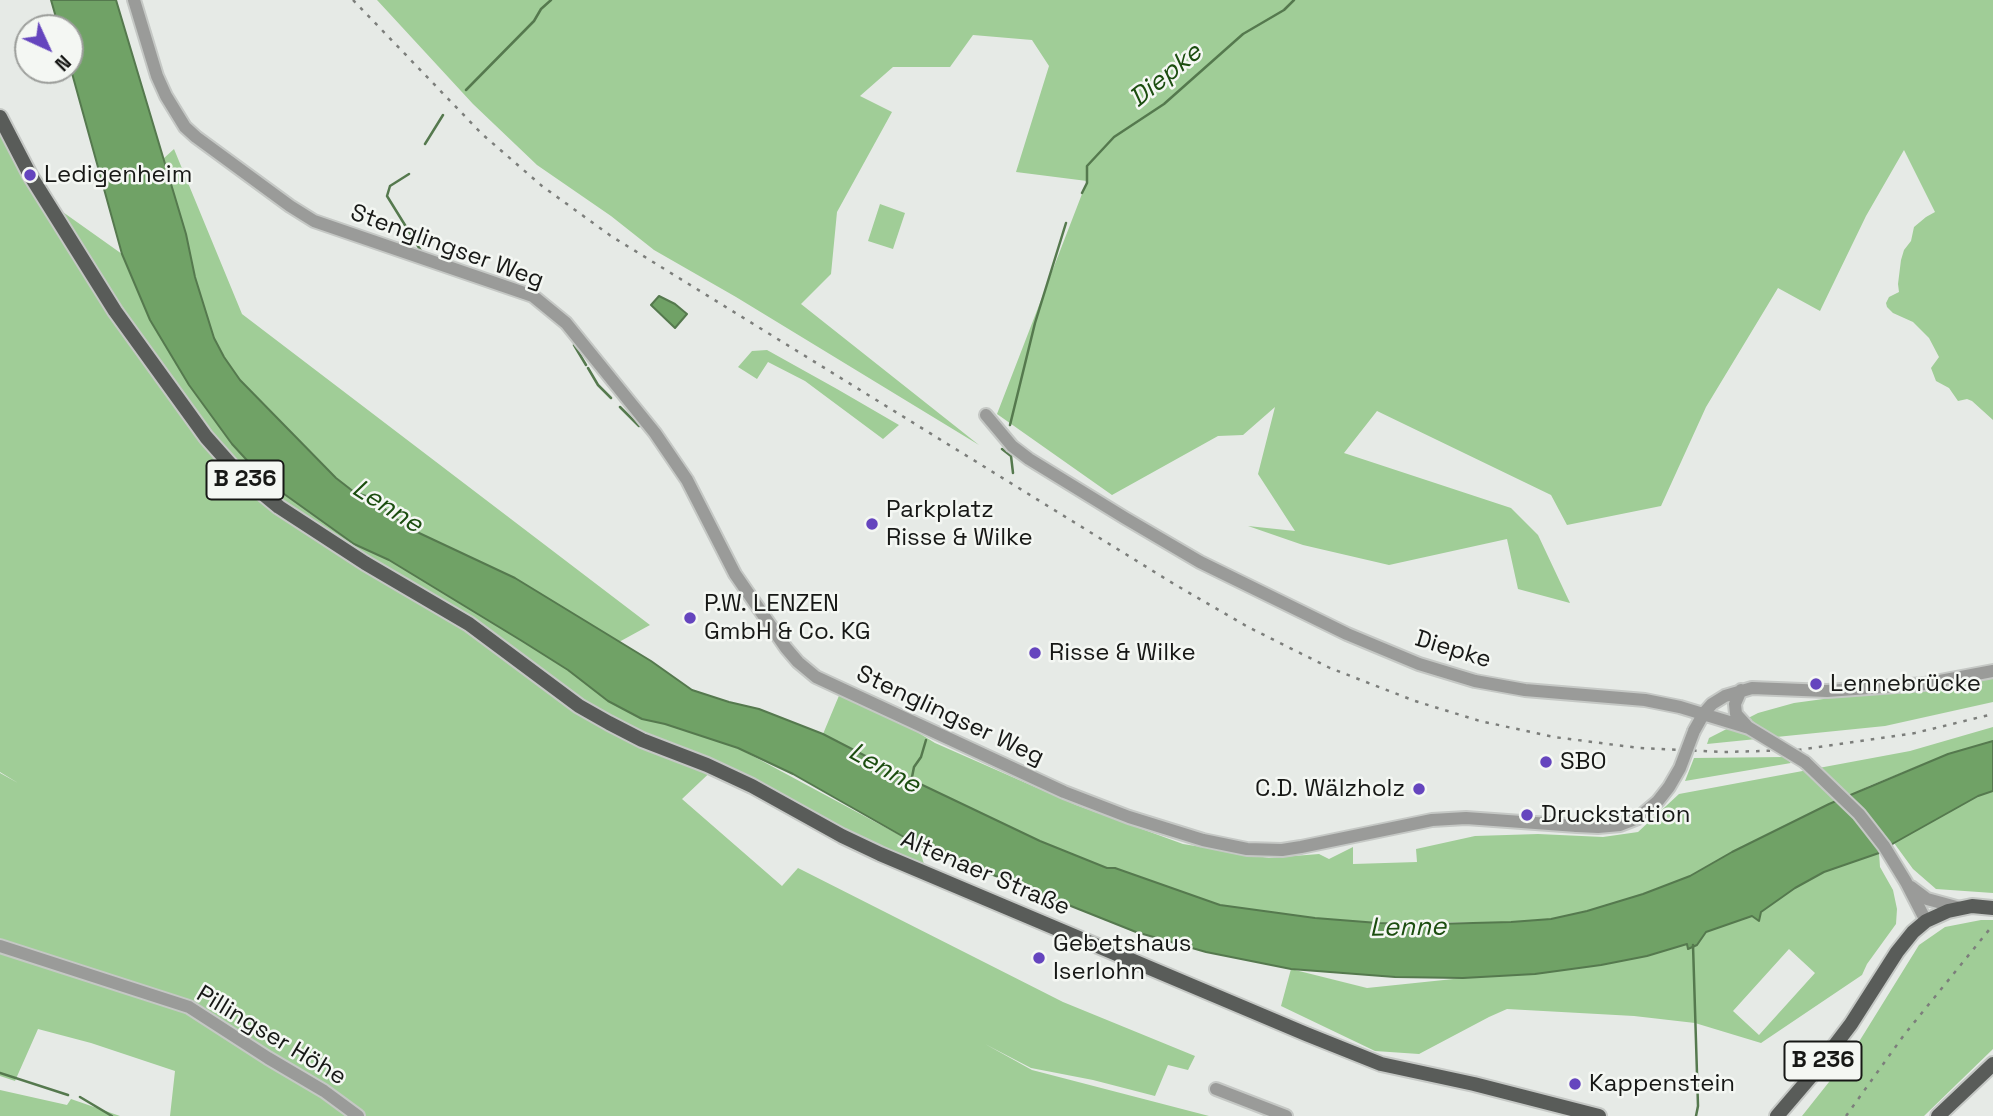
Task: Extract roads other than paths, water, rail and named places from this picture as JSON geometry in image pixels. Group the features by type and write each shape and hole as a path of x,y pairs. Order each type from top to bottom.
{"main road":[{"name":"Altenaer Straße","path":"0,117 30,175 96,282 206,438 238,473 279,507 365,563 470,624 579,706 642,740 741,780 880,854 1249,1011 1381,1064 1474,1084 1599,1116"},
{"name":"B 236","path":"1778,1115 1814,1074 1851,1024 1913,932 1939,914 1959,908 1993,908"},
{"path":"1938,1116 1993,1063"}],"street":[{"name":"Stenglingser Weg","path":"134,0 157,76 166,96 185,127 196,137 290,206 314,220 533,296 566,323 655,433 687,480 735,574 786,648 816,677 1064,792 1129,817 1192,837 1247,849 1282,850 1432,820 1466,818 1598,827 1620,825 1638,818 1658,801 1680,768 1704,713 1725,696 1752,688 1826,691 1924,684 1993,671"},
{"name":"Diepke","path":"986,415 1018,451 1200,562 1347,634 1419,664 1475,681 1525,690 1645,700 1704,713 1749,728 1805,762 1859,814 1884,846 1926,921"},
{"path":"1741,691 1735,704 1736,714 1749,728"},
{"name":"Diepke","path":"1906,882 1927,899 1959,908"},
{"name":"Pillingser Höhe","path":"0,946 189,1007 324,1091 358,1116"},
{"path":"1216,1089 1286,1116"}],"water":[{"name":"Lenne","path":"51,0 116,0 214,338 240,380 336,478 354,492 375,499 392,516 417,532 515,578 651,661 692,690 759,709 823,734 1040,841 1107,868 1115,868 1220,905 1315,918 1435,924 1551,919 1643,894 1690,876 1829,804 1948,754 1993,741 1993,791 1978,796 1879,853 1824,872 1795,888 1761,912 1759,921 1752,916 1706,932 1697,945 1688,949 1687,944 1647,956 1535,974 1463,978 1395,977 1291,969 1206,952 1136,932 918,845 793,774 738,748 642,719 608,701 568,670 522,641 389,560 354,544 266,481 232,444 189,385 150,320 122,254 75,84 84,84 84,14 55,14"},
{"path":"659,296 687,314 675,328 651,305"}],"waterway":[{"path":"466,90 551,0"},
{"name":"Diepke","path":"1082,193 1087,183 1087,166 1114,137 1164,104 1243,34 1284,10 1294,0"},
{"path":"425,144 443,115"},
{"path":"409,174 390,186 387,196 421,251"},
{"name":"Diepke","path":"1010,425 1035,323 1066,223"},
{"path":"574,345 586,365"},
{"path":"588,368 598,385 611,398"},
{"path":"620,407 639,426"},
{"name":"Diepke","path":"1002,449 1011,456 1013,473"},
{"name":"Diepke","path":"911,782 914,767 921,757 926,740"},
{"path":"1693,945 1698,1106 1696,1116"},
{"path":"0,1073 68,1095"},
{"path":"80,1097 112,1116"}],"railway":[{"path":"353,0 482,134 542,186 611,236 1174,584 1248,627 1330,668 1415,701 1480,721 1554,737 1639,748 1724,752 1798,750 1915,733 1993,714"},
{"path":"1846,1116 1904,1035 1993,925"}],"place":[{"name":"Ledigenheim","path":"30,175"},
{"name":"Parkplatz Risse & Wilke","path":"872,524"},
{"name":"P.W. LENZEN GmbH & Co. KG","path":"690,618"},
{"name":"Risse & Wilke","path":"1035,653"},
{"name":"Lennebrücke","path":"1816,684"},
{"name":"SBO","path":"1546,762"},
{"name":"C.D. Wälzholz","path":"1419,789"},
{"name":"Druckstation","path":"1527,815"},
{"name":"Gebetshaus Iserlohn","path":"1039,958"},
{"name":"Kappenstein","path":"1575,1084"}]}
